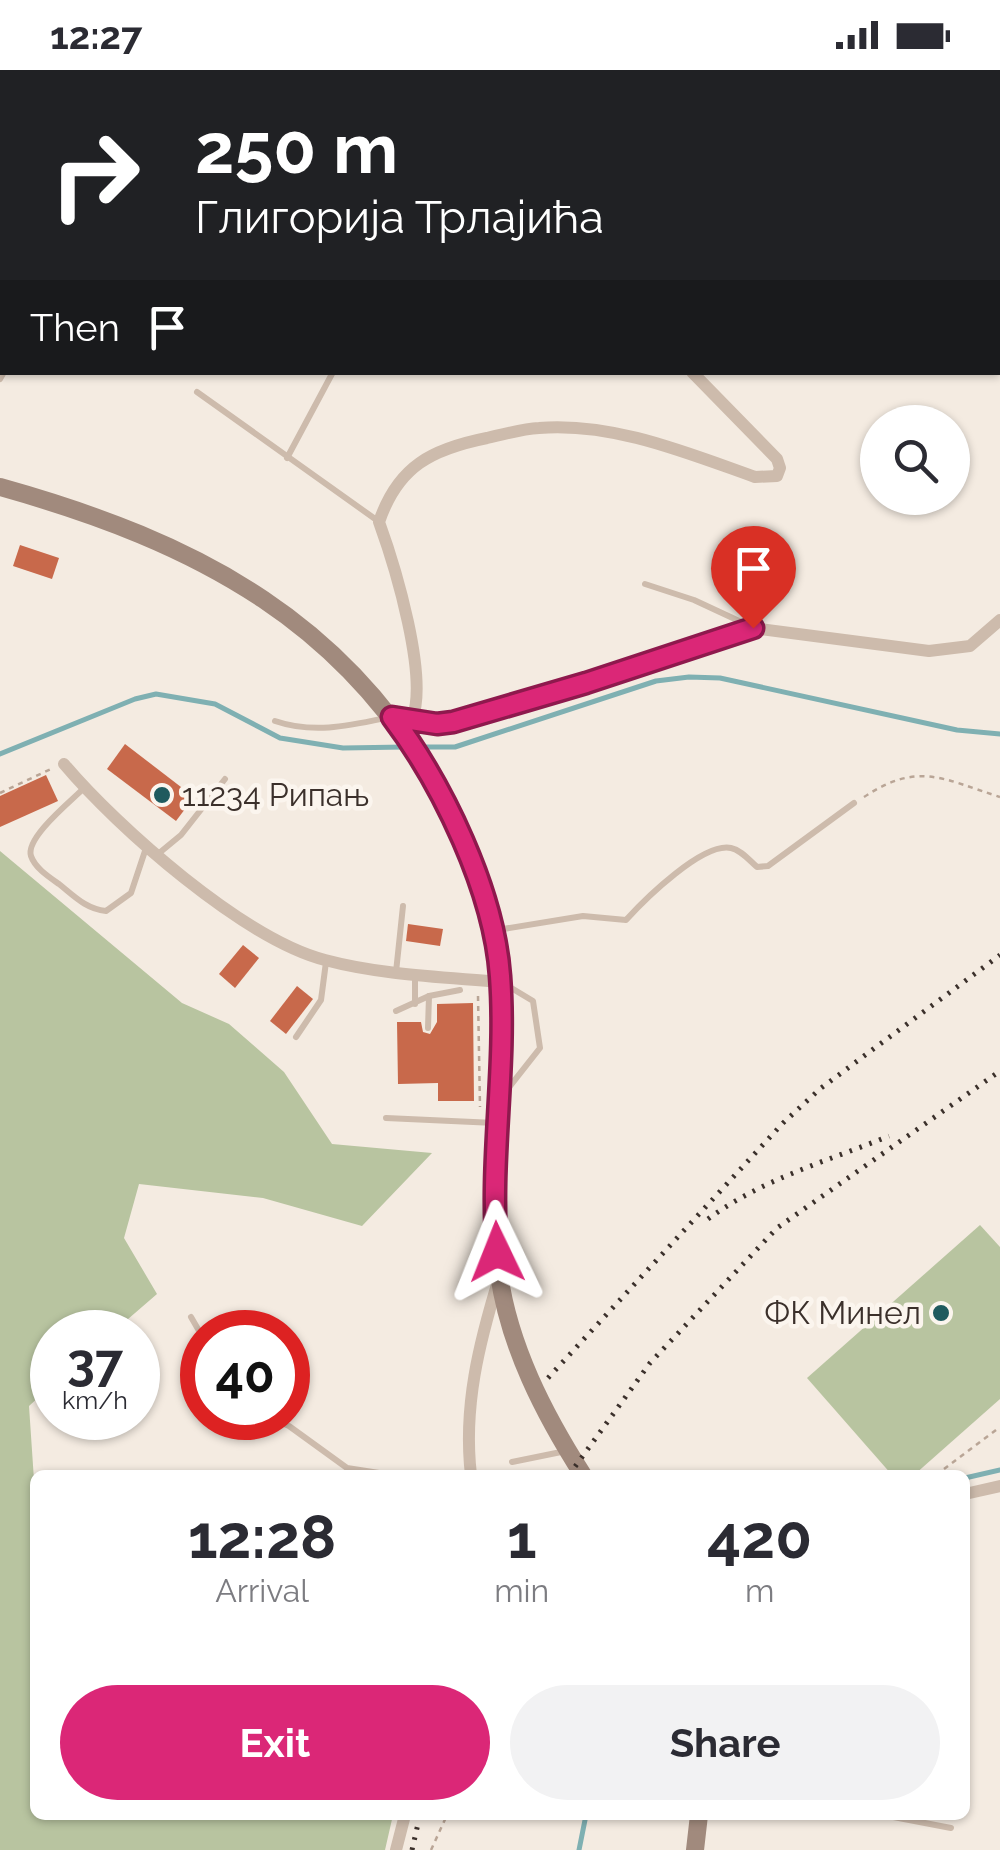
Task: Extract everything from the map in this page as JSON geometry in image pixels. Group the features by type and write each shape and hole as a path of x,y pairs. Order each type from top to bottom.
{"street":[{"path":"403,724 418,704 418,684 412,645 379,522 401,480 422,460 445,448 536,428 566,427 619,434 754,477 777,476 777,459 695,375"},
{"path":"0,487 45,498 182,551 294,619 359,677 403,724 465,843 491,932 500,982 495,1229 499,1276 529,1377 580,1470"},
{"path":"403,724 453,722 753,628 941,651 970,646 1000,620"},
{"path":"64,764 84,788 153,849 232,914 277,941 326,960 416,975 500,982"},
{"path":"470,1470 468,1446 478,1346 499,1276"},
{"path":"970,1493 1000,1486"},
{"path":"396,1850 403,1820"},
{"path":"695,1850 698,1820"}],"lane":[{"path":"287,458 331,375"},
{"path":"197,392 379,522"},
{"path":"645,584 694,600 753,628"},
{"path":"275,721 294,728 319,729 403,724"},
{"path":"84,788 43,828 31,846 31,856 44,873 92,910 106,911 130,893 153,849 181,835 226,779"},
{"path":"491,932 584,916 626,920 702,854 720,847 736,848 757,867 768,866 854,804"},
{"path":"396,972 404,906"},
{"path":"296,1037 321,1000 326,960"},
{"path":"415,1004 416,975"},
{"path":"499,1100 540,1048 533,1001 500,982"},
{"path":"396,1011 429,996 460,990"},
{"path":"428,1028 429,996"},
{"path":"386,1118 498,1124"},
{"path":"308,1440 347,1468 360,1470"},
{"path":"512,1462 567,1451"},
{"path":"909,1820 951,1828"}],"path":[{"path":"0,793 64,764"},
{"path":"854,804 887,781 922,774 1000,796"},
{"path":"478,991 479,1104"},
{"path":"943,1470 1000,1427"},
{"path":"431,1850 445,1820"}],"green space":[{"path":"0,851 182,1003 229,1024 284,1072 332,1144 432,1153 362,1226 263,1198 139,1184 124,1238 157,1294 138,1310 30,1310 33,1470 30,1470 30,1820 392,1820 385,1850 0,1850"},
{"name":"ФК Минел","path":"980,1225 1000,1247 1000,1399 920,1470 888,1470 807,1378"}],"building":[{"path":"20,545 59,558 52,579 13,566"},
{"path":"125,744 194,797 176,821 107,769"},
{"path":"46,775 58,801 0,827 0,796"},
{"path":"408,924 443,929 440,946 406,941"},
{"path":"243,945 259,958 235,988 219,974"},
{"path":"297,986 313,999 286,1034 270,1021"},
{"path":"473,1003 474,1101 438,1101 438,1083 398,1084 397,1022 421,1022 423,1032 430,1034 437,1022 437,1004"}],"waterway":[{"path":"416,747 455,747 656,681 689,677 720,678 957,730 1000,734"},
{"path":"0,754 156,694 215,704 280,738 343,748 405,747"},
{"path":"970,1477 1000,1470"},
{"path":"579,1850 585,1820"}],"railway":[{"path":"548,1378 783,1123 821,1088 1000,955"},
{"path":"573,1470 650,1363 777,1228 1000,1071"},
{"path":"708,1219 773,1182 889,1136"},
{"path":"412,1850 419,1820"}],"place":[{"name":"11234 Рипањ","path":"162,795"},
{"name":"ФК Минел","path":"941,1313"}],"route":[{"path":"497,1252 500,974 487,910 465,843 429,771 392,717 437,724 453,722 753,628"}]}
